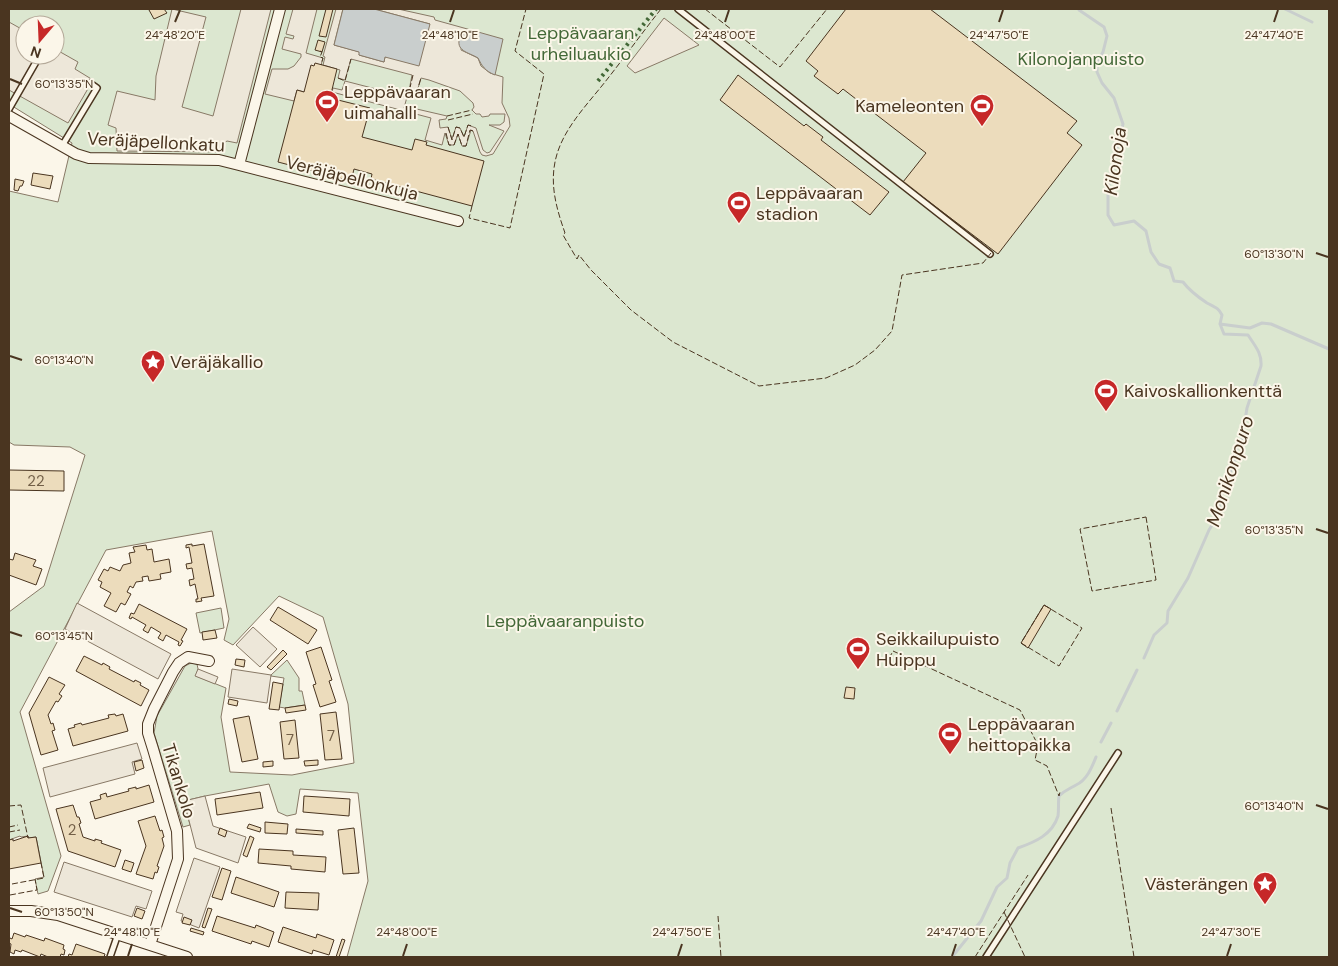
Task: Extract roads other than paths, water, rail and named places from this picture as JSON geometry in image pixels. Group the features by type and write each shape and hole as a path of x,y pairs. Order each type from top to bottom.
{"street":[{"name":"Veräjäpellonkatu","path":"9,116 62,147 89,158 219,160 239,165 280,9"},
{"name":"Veräjäpellonkuja","path":"239,165 458,221"},
{"name":"Tikankolo","path":"150,945 178,859 177,831 150,741 148,724 179,663 188,657 209,661"},
{"path":"9,912 31,911 58,915 187,957"}],"lane":[{"path":"678,9 990,254"},
{"path":"9,109 34,65"},
{"path":"62,147 97,88 90,83"},
{"path":"986,957 1118,753"},
{"path":"110,957 118,934"}],"waterway":[{"path":"1285,9 1312,22"},
{"name":"Kilonoja","path":"1079,10 1104,27 1107,36 1103,52 1097,63 1097,72 1102,83 1114,98 1123,124 1110,176 1108,215 1114,225 1134,221 1146,231 1151,252 1159,264 1170,268 1174,281 1183,282 1197,296 1219,310 1222,315 1220,324"},
{"path":"1220,324 1250,328 1262,323 1271,324 1329,349"},
{"name":"Monikonpuro","path":"1144,658 1154,635 1167,623 1168,611 1188,578 1209,530 1218,518 1220,497 1242,439 1247,408 1261,366 1259,353 1248,335 1224,334 1220,324"},
{"name":"Monikonpuro","path":"1117,711 1137,670"},
{"name":"Monikonpuro","path":"1101,742 1111,723"},
{"name":"Monikonpuro","path":"952,957 981,921 997,887 1007,878 1010,863 1018,848 1037,840 1052,828 1058,816 1059,796 1083,780 1089,773 1096,757"}],"place":[{"name":"Leppävaaran uimahalli","path":"327,123"},
{"name":"Kameleonten","path":"982,127"},
{"name":"Leppävaaran stadion","path":"739,224"},
{"name":"Veräjäkallio","path":"153,383"},
{"name":"Kaivoskallionkenttä","path":"1106,412"},
{"name":"Seikkailupuisto Huippu","path":"858,670"},
{"name":"Leppävaaran heittopaikka","path":"950,755"},
{"name":"Västerängen","path":"1265,905"}],"park label":[{"name":"Leppävaaran urheiluaukio","path":"581,43"},
{"name":"Kilonojanpuisto","path":"1081,59"},
{"name":"Leppävaaranpuisto","path":"565,621"}]}
